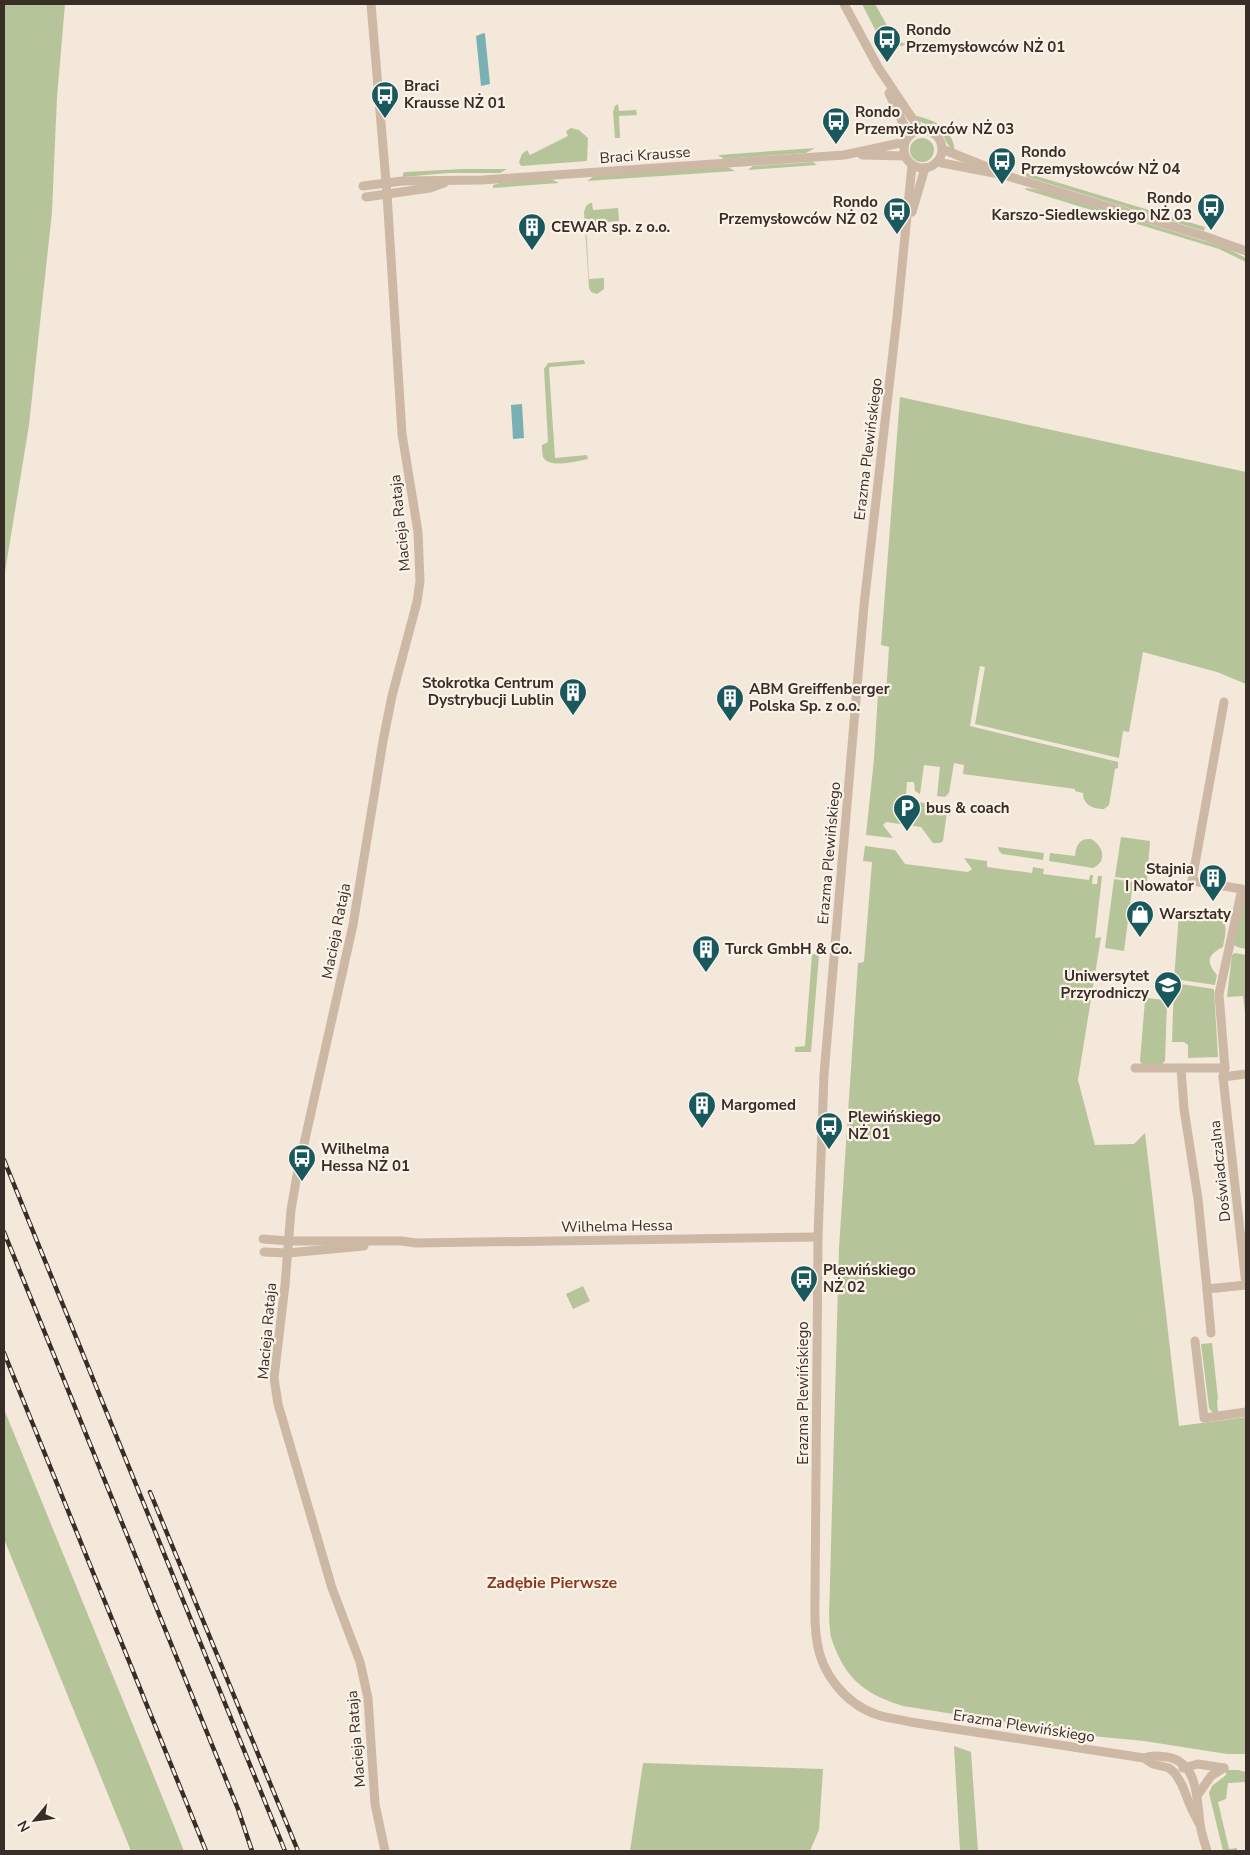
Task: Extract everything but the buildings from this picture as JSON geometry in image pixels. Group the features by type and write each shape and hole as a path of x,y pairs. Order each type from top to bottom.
{"street":[{"name":"Macieja Rataja","path":"371,4 387,194 402,434 418,532 420,581 417,602 392,696 383,741 353,925 297,1175 291,1210 274,1378 278,1404 332,1588 360,1662 364,1678 368,1698 375,1804 385,1851"},
{"path":"844,4 878,67 920,130 934,133 940,140 942,149 938,162 932,166 918,168 912,165 905,156 907,139 878,67"},
{"path":"907,139 920,130"},
{"name":"Braci Krausse","path":"844,155 907,139"},
{"path":"942,149 1004,175 1239,247 1246,252"},
{"name":"Braci Krausse","path":"363,186 386,182 422,180 449,182 844,155 905,156"},
{"path":"938,162 1004,175"},
{"name":"Erazma Plewińskiego","path":"912,165 863,615 824,1075 818,1237 816,1630 820,1658 837,1686 851,1700 875,1714 910,1722 1144,1758 1154,1764 1169,1768 1178,1778 1200,1825 1207,1851"},
{"name":"Erazma Plewińskiego","path":"905,238 925,168"},
{"name":"Braci Krausse","path":"366,197 430,188 449,182"},
{"name":"Doświadczalna","path":"1224,702 1192,881 1242,888 1220,994 1224,1072 1246,1285"},
{"path":"1135,1068 1181,1068 1246,1074"},
{"path":"1181,1068 1184,1109 1198,1199 1211,1333"},
{"name":"Wilhelma Hessa","path":"263,1239 289,1241 402,1241 416,1243 818,1237"},
{"name":"Wilhelma Hessa","path":"264,1252 288,1253 360,1246 405,1246 416,1243"},
{"path":"1207,1289 1246,1285"},
{"path":"1195,1341 1204,1418 1246,1412"},
{"name":"Erazma Plewińskiego","path":"1144,1758 1153,1755 1182,1762 1191,1775 1200,1808 1200,1825"},
{"path":"1169,1768 1187,1768 1198,1764 1224,1768 1211,1776 1197,1796"},
{"path":"1178,1778 1187,1768"}],"green space":[{"path":"4,4 65,4 57,97 52,212 29,425 4,578"},
{"path":"862,4 875,4 894,38 898,42 907,44 886,51"},
{"path":"618,104 619,111 636,110 637,115 619,116 620,138 615,138 613,112"},
{"path":"917,116 931,120 943,127 951,137 955,152 950,148 940,132 914,118"},
{"path":"571,128 579,130 588,138 587,161 521,166 519,162 522,154 527,150 530,155 568,136 566,131"},
{"path":"922,138 927,139 933,145 933,155 927,161 922,162 917,161 911,155 910,150 911,145 917,139"},
{"path":"815,148 806,153 724,159 718,155"},
{"path":"813,162 817,165 748,170 753,166"},
{"path":"728,167 735,171 587,181 594,176"},
{"path":"507,169 500,173 448,173 403,177 405,172"},
{"path":"1023,172 1205,227 1204,231 1027,177"},
{"path":"551,179 559,183 493,188 493,185 500,183"},
{"path":"1025,188 1040,190 1226,248 1246,258 1246,262 1219,249 1026,190"},
{"path":"592,203 593,210 618,208 619,221 586,224 589,279 604,278 604,289 597,294 591,292 589,288 584,212 586,206"},
{"path":"584,360 585,364 549,368 555,458 587,455 588,459 551,463 546,461 542,452 542,445 548,442 544,369 548,363"},
{"path":"900,397 1246,472 1246,684 1217,672 1143,652 1129,732 1123,731 1119,758 975,724 985,667 980,666 970,726 1118,762 1118,768 1115,769 1109,805 1104,809 1089,806 1083,797 1083,793 1075,791 1075,789 963,774 964,765 954,763 949,793 945,797 937,796 940,767 924,765 920,794 915,791 914,782 907,782 906,795 911,801 945,806 947,812 943,841 933,843 921,827 886,822 883,825 893,838 866,835 874,759 878,693 886,694 889,647 881,645"},
{"path":"1121,837 1150,841 1147,881 1115,877"},
{"path":"1091,839 1101,849 1102,854 1101,862 1093,868 1049,861 1050,853 1075,856 1079,843"},
{"path":"865,846 895,850 905,864 968,872 972,869 964,858 987,861 987,867 1032,873 1033,867 1044,869 1043,874 1089,880 1090,875 1093,875 1092,884 1097,884 1098,876 1102,876 1095,938 1101,937 1078,1080 1095,1145 1134,1144 1145,1133 1179,1426 1246,1417 1246,1754 1227,1754 1144,1741 1092,1736 903,1706 870,1692 854,1679 840,1660 830,1635 829,1624 839,1248 858,963 864,962 872,862 863,861"},
{"path":"998,847 1044,853 1043,860 1002,854"},
{"path":"1114,879 1133,882 1124,951 1105,948"},
{"path":"1246,895 1246,949 1233,944"},
{"path":"1179,913 1222,918 1224,922 1223,947 1214,953 1210,959 1211,966 1217,975 1215,985 1174,979"},
{"path":"1235,953 1246,955 1246,1021 1243,996 1227,997 1232,955"},
{"path":"812,954 819,955 811,1052 795,1052 795,1047 805,1046"},
{"path":"1174,983 1214,989 1218,1057 1188,1058 1188,1045 1184,1042 1172,1042"},
{"path":"1147,998 1164,1000 1167,1004 1165,1061 1161,1065 1142,1064 1140,1061 1145,1000"},
{"path":"583,1286 590,1301 573,1309 566,1294"},
{"path":"1212,1343 1218,1414 1213,1413 1209,1408 1201,1344"},
{"path":"4,1409 184,1851 131,1851 4,1539"},
{"path":"954,1746 971,1752 978,1851 960,1851"},
{"path":"643,1763 823,1769 819,1830 810,1851 630,1851"},
{"path":"1226,1770 1246,1772 1246,1782 1228,1783 1226,1799 1218,1802 1229,1849 1237,1848 1237,1851 1223,1851 1209,1793 1212,1786 1226,1775"}],"water":[{"path":"484,33 490,84 481,86 476,36"},
{"path":"522,404 524,438 513,439 511,405"}],"railway":[{"path":"4,1160 285,1851"},
{"path":"4,1232 238,1809 252,1851"},
{"path":"4,1353 206,1851"},
{"path":"150,1492 298,1851"}],"place":[{"name":"Rondo Przemysłowców NŻ 01","path":"887,63"},
{"name":"Braci Krausse NŻ 01","path":"385,119"},
{"name":"Rondo Przemysłowców NŻ 03","path":"836,145"},
{"name":"Rondo Przemysłowców NŻ 04","path":"1002,185"},
{"name":"Rondo Karszo-Siedlewskiego NŻ 03","path":"1211,231"},
{"name":"Rondo Przemysłowców NŻ 02","path":"897,235"},
{"name":"CEWAR sp. z o.o.","path":"532,251"},
{"name":"Stokrotka Centrum Dystrybucji Lublin","path":"573,716"},
{"name":"ABM Greiffenberger Polska Sp. z o.o.","path":"730,722"},
{"name":"bus & coach","path":"907,832"},
{"name":"Stajnia I Nowator","path":"1213,902"},
{"name":"Warsztaty","path":"1140,938"},
{"name":"Turck GmbH & Co.","path":"706,973"},
{"name":"Uniwersytet Przyrodniczy","path":"1168,1009"},
{"name":"Margomed","path":"702,1129"},
{"name":"Plewińskiego NŻ 01","path":"829,1150"},
{"name":"Wilhelma Hessa NŻ 01","path":"302,1182"},
{"name":"Plewińskiego NŻ 02","path":"804,1303"}],"district":[{"name":"Zadębie Pierwsze","path":"552,1582"}]}
